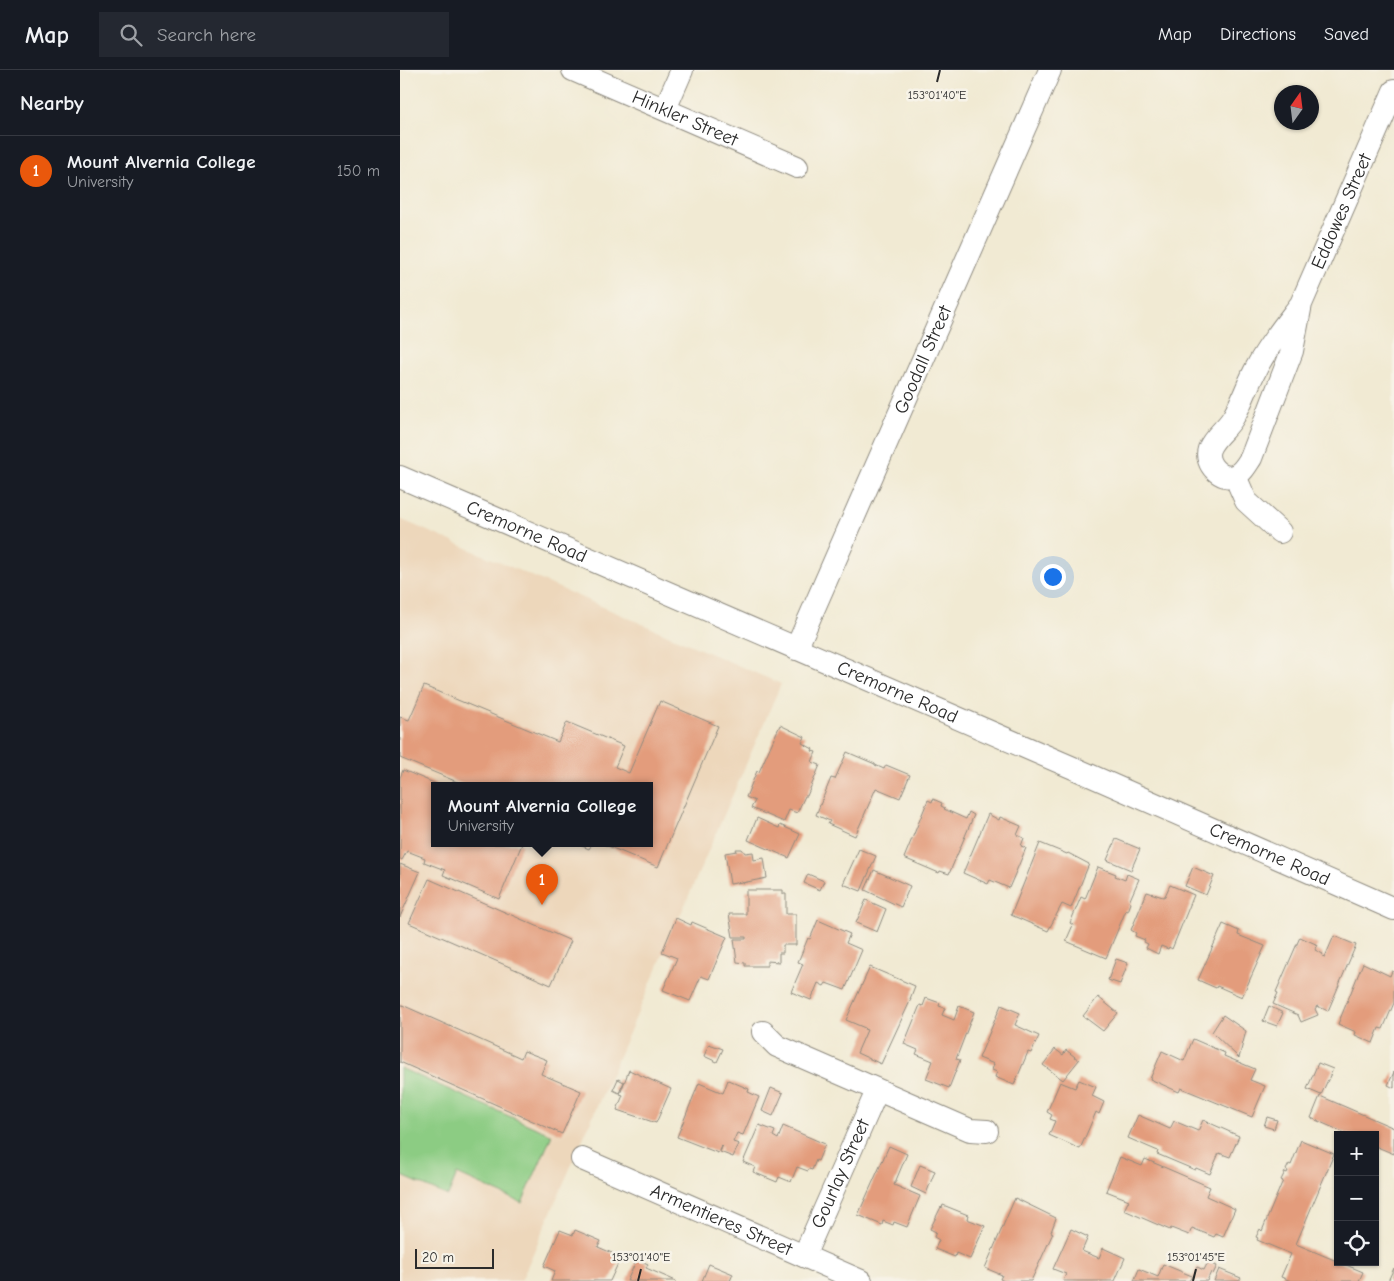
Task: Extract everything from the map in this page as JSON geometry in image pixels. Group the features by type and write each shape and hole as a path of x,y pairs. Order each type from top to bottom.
{"street":[{"name":"Hinkler Street","path":"573,70 797,167"},
{"path":"665,109 682,70"},
{"name":"Goodall Street","path":"796,649 1050,70"},
{"name":"Eddowes Street","path":"1302,304 1273,340 1256,368 1234,417 1214,440 1209,450 1210,464 1215,471 1225,476 1235,476 1242,471 1251,458 1292,351 1302,304 1394,92"},
{"path":"1235,476 1246,501 1280,532"},
{"name":"Cremorne Road","path":"400,478 1394,909"},
{"path":"763,1032 777,1046 877,1091 970,1130 987,1132"},
{"name":"Gourlay Street","path":"804,1256 877,1091"},
{"name":"Armentieres Street","path":"582,1159 861,1281"}],"shaded area":[{"path":"400,519 781,684 521,1281 400,1281"}],"green space":[{"path":"400,1068 552,1135 522,1203 457,1174 448,1196 400,1175"}],"building":[{"path":"424,686 558,742 567,722 624,746 615,767 629,773 660,701 718,726 658,867 610,847 653,847 653,782 457,782 400,758 400,717 409,720"},
{"path":"780,725 805,737 802,743 816,752 812,762 820,765 807,796 805,796 797,813 789,810 784,822 751,808 755,801 746,797"},
{"path":"847,752 884,769 886,765 910,775 900,798 876,788 855,836 828,824 830,821 816,815 831,778 835,779"},
{"path":"403,770 432,782 431,847 521,847 499,899 443,875 445,870 424,862 425,858 407,851 402,860 400,859 400,778"},
{"path":"933,799 942,803 941,806 944,809 966,819 969,812 974,815 949,874 940,871 939,873 904,858 928,800 932,802"},
{"path":"988,814 999,820 1000,817 1021,826 1017,835 1024,838 1021,846 1026,848 1009,888 990,880 988,884 963,873"},
{"path":"757,818 779,828 780,825 800,834 789,858 748,840"},
{"path":"1116,839 1140,849 1131,870 1107,860"},
{"path":"1040,843 1068,853 1089,864 1071,908 1062,904 1048,931 1011,915"},
{"path":"736,849 742,849 745,853 753,852 754,860 764,858 767,878 730,884 725,853 737,851"},
{"path":"859,849 876,856 861,891 843,884"},
{"path":"400,864 420,872 400,917"},
{"path":"1098,867 1116,874 1115,876 1125,880 1127,874 1139,879 1129,902 1131,903 1128,911 1126,910 1106,958 1066,941 1073,925 1070,923 1081,897 1085,899"},
{"path":"1193,867 1214,876 1206,895 1185,886"},
{"path":"874,870 910,886 901,907 865,890"},
{"path":"808,874 824,881 820,890 804,883"},
{"path":"429,879 571,941 551,985 409,923"},
{"path":"1170,885 1194,895 1172,949 1161,946 1158,954 1146,948 1148,944 1144,942 1145,940 1135,936 1136,933 1131,930 1147,892 1163,897"},
{"path":"746,890 783,890 783,894 786,894 786,914 796,914 796,945 783,945 783,953 779,953 779,962 767,961 767,966 745,966 745,963 737,962 734,939 746,939 746,937 733,937 729,914 746,914"},
{"path":"866,900 886,909 877,932 856,923"},
{"path":"676,918 691,925 692,922 727,937 709,979 701,976 690,1001 663,990 677,958 662,952"},
{"path":"818,920 850,934 846,943 862,950 845,990 826,983 824,986 818,983 811,1000 791,992 803,964 798,962"},
{"path":"1223,924 1239,931 1238,935 1265,946 1242,997 1198,980"},
{"path":"1334,936 1356,945 1328,1011 1317,1006 1315,1009 1318,1015 1301,1022 1298,1015 1273,1004 1278,993 1276,992 1300,937 1318,945 1315,950 1325,957"},
{"path":"1116,959 1128,963 1120,984 1108,980"},
{"path":"1363,963 1390,976 1392,971 1394,972 1394,1003 1383,1029 1379,1028 1373,1043 1355,1035 1356,1032 1338,1024"},
{"path":"870,967 915,986 911,999 881,1064 857,1053 867,1030 846,1020"},
{"path":"1098,997 1118,1013 1103,1031 1083,1016"},
{"path":"926,998 940,1003 939,1006 945,1008 942,1015 954,1020 959,1006 974,1012 956,1059 960,1060 949,1088 926,1079 933,1061 916,1054 918,1050 904,1044 920,1005 923,1006"},
{"path":"400,1004 521,1058 524,1051 547,1060 541,1074 581,1091 562,1134 400,1062"},
{"path":"1001,1005 1020,1013 1015,1025 1039,1036 1031,1053 1028,1052 1014,1085 995,1077 997,1072 992,1070 994,1064 979,1058"},
{"path":"1269,1006 1283,1013 1277,1026 1263,1021"},
{"path":"1223,1015 1246,1031 1239,1058 1212,1032"},
{"path":"1193,1039 1225,1053 1224,1056 1255,1069 1250,1080 1265,1086 1252,1117 1181,1088 1179,1092 1150,1079 1162,1051 1184,1061"},
{"path":"709,1044 723,1049 717,1062 704,1056"},
{"path":"1055,1049 1063,1055 1066,1050 1079,1060 1063,1080 1043,1065"},
{"path":"1318,1063 1333,1069 1321,1095 1307,1089"},
{"path":"629,1070 671,1089 656,1123 617,1110 623,1095 620,1094"},
{"path":"1394,1072 1394,1088 1388,1085"},
{"path":"618,1079 624,1082 619,1093 613,1090"},
{"path":"728,1080 749,1089 748,1092 759,1097 743,1135 737,1133 733,1142 739,1144 733,1157 720,1152 721,1146 718,1153 677,1137 699,1083 723,1093"},
{"path":"1079,1080 1096,1087 1092,1096 1104,1102 1099,1114 1096,1112 1080,1149 1049,1135 1055,1121 1050,1119 1052,1115 1047,1112 1060,1082 1075,1088"},
{"path":"771,1088 783,1093 773,1116 762,1111"},
{"path":"1320,1096 1394,1128 1394,1154 1379,1148 1379,1131 1341,1131 1311,1118"},
{"path":"1138,1115 1170,1129 1174,1121 1198,1131 1203,1120 1239,1136 1230,1157 1219,1153 1210,1174 1196,1168 1195,1170 1157,1154 1158,1151 1128,1138"},
{"path":"1267,1117 1277,1120 1274,1129 1264,1126"},
{"path":"759,1125 775,1131 773,1136 778,1139 783,1126 825,1144 812,1170 809,1169 808,1171 797,1167 791,1182 779,1177 777,1182 753,1172 755,1167 743,1162"},
{"path":"1301,1140 1334,1154 1296,1244 1334,1260 1334,1266 1349,1266 1363,1272 1359,1281 1291,1281 1281,1277 1291,1254 1257,1240 1258,1238 1256,1237 1260,1229 1262,1231 1283,1181 1281,1180 1285,1172 1287,1173 1288,1171 1286,1170 1289,1164 1291,1165"},
{"path":"889,1146 907,1154 894,1185 920,1196 907,1227 894,1222 893,1225 883,1221 882,1225 858,1215"},
{"path":"1120,1157 1142,1166 1145,1159 1210,1187 1206,1196 1235,1209 1223,1237 1216,1234 1214,1237 1192,1228 1189,1235 1171,1228 1170,1230 1124,1210 1129,1200 1106,1191"},
{"path":"920,1165 935,1171 926,1194 911,1187"},
{"path":"1015,1198 1056,1218 1051,1232 1053,1233 1031,1281 1004,1281 1000,1279 1002,1275 985,1268"},
{"path":"943,1205 968,1215 967,1219 985,1226 970,1259 956,1253 955,1257 935,1249 939,1240 934,1237 936,1232 930,1229"},
{"path":"1071,1229 1088,1237 1082,1251 1099,1258 1103,1248 1125,1258 1115,1281 1063,1281 1066,1274 1053,1269"},
{"path":"560,1230 573,1235 575,1230 601,1241 598,1247 621,1257 610,1281 551,1281 555,1271 544,1266"},
{"path":"637,1259 648,1264 646,1268 676,1281 627,1281"},
{"path":"1208,1262 1217,1266 1213,1274 1211,1272 1207,1281 1191,1281 1197,1267 1204,1270"},
{"path":"709,1264 733,1274 730,1281 702,1281"},
{"path":"1163,1264 1192,1276 1189,1281 1134,1281 1139,1269 1158,1277"},
{"path":"1394,1268 1394,1281 1388,1281"},
{"path":"1219,1269 1241,1278 1239,1281 1214,1281"}],"place":[{"name":"Mount Alvernia College","path":"542,905"}]}
